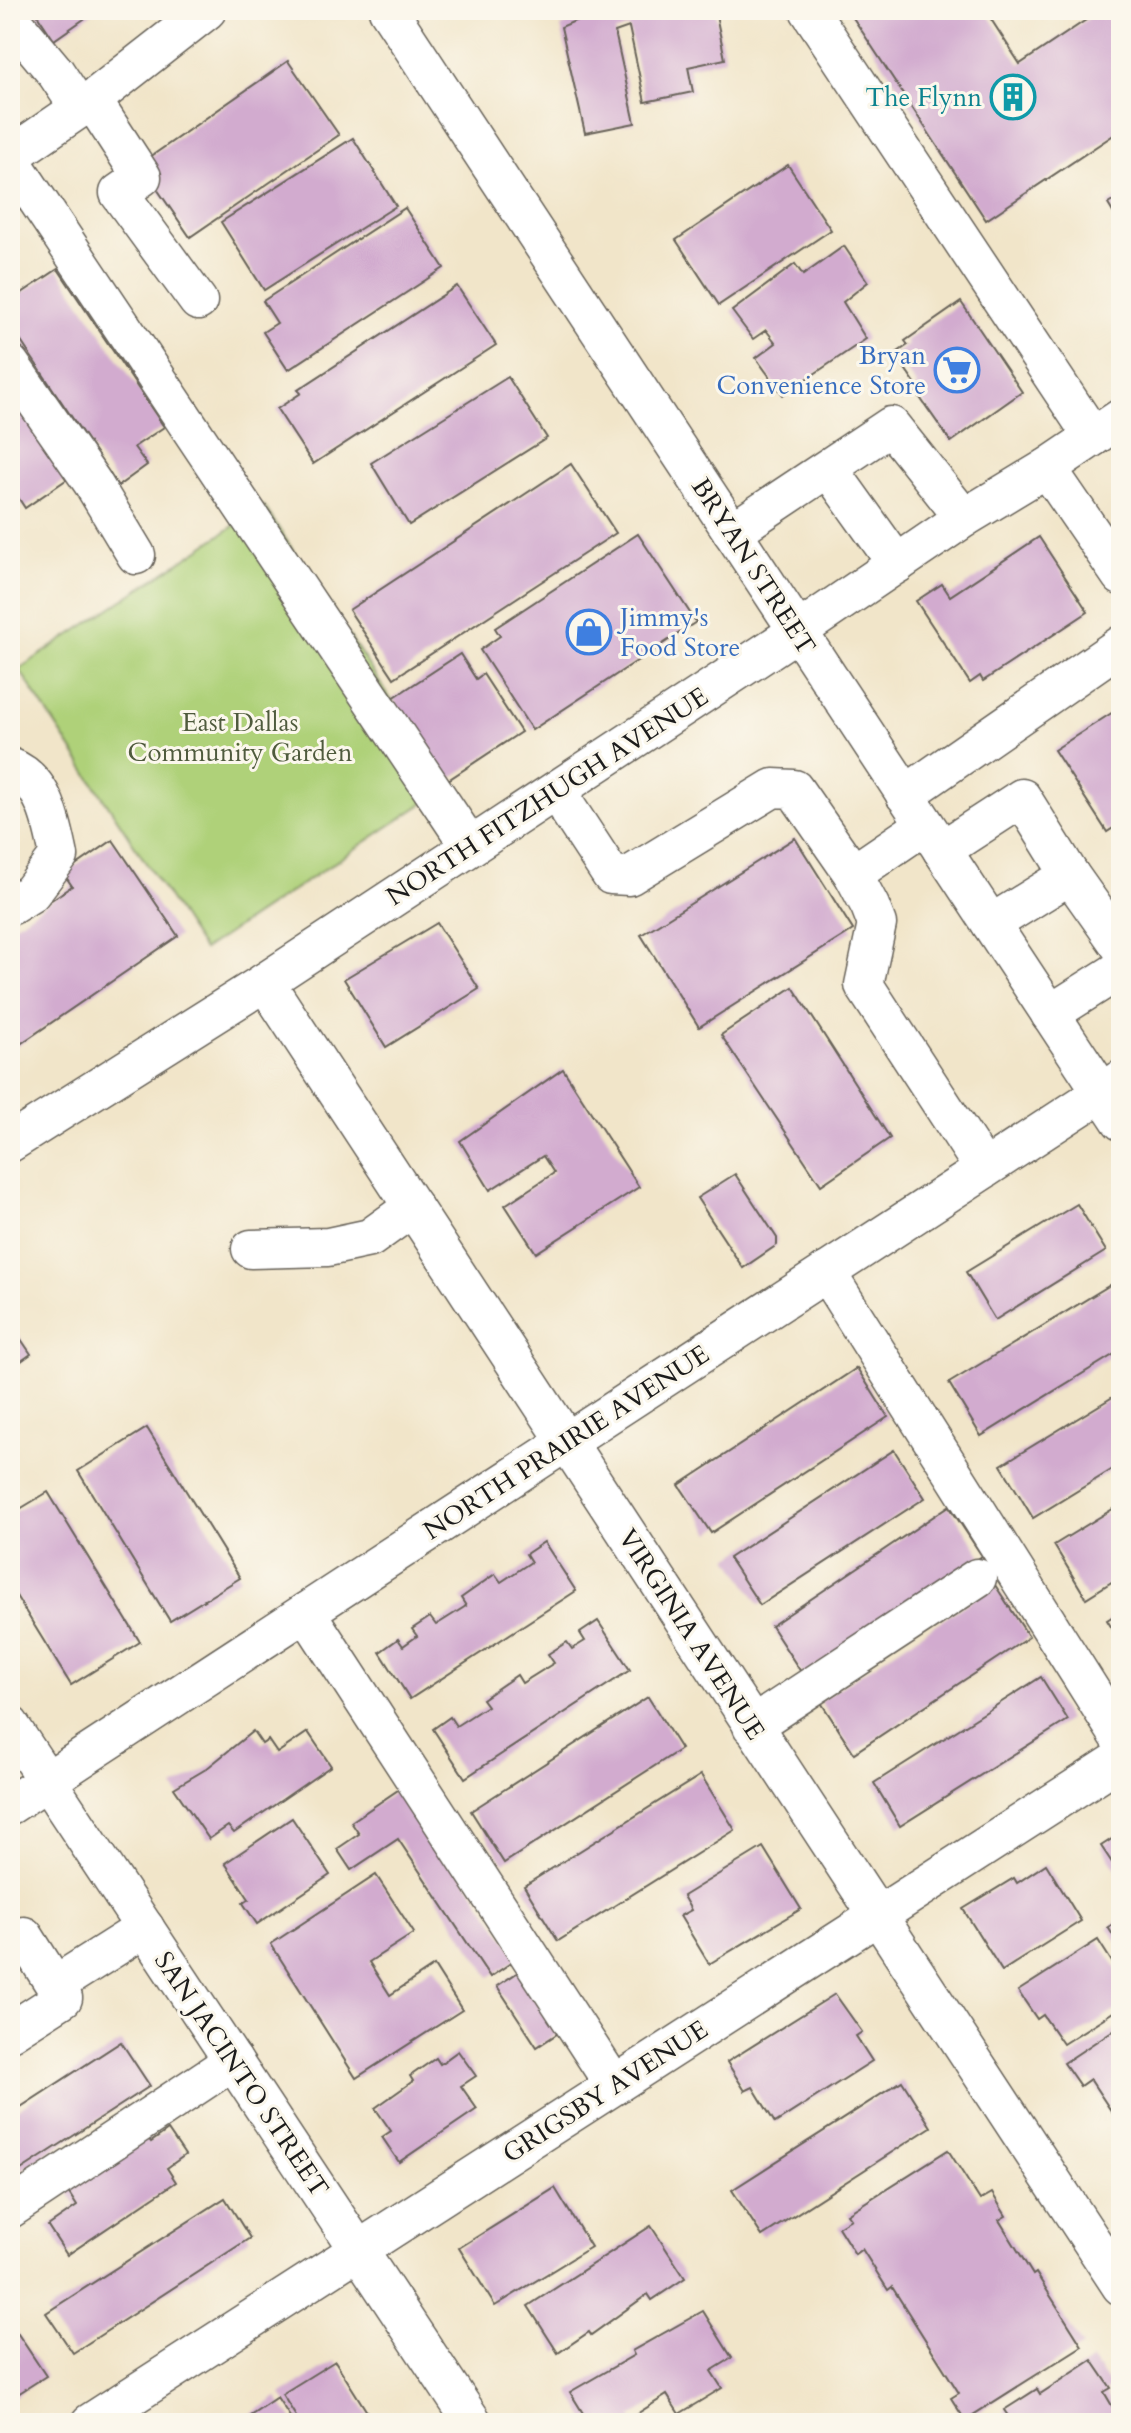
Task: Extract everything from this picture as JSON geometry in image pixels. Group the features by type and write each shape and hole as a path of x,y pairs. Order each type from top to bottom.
{"street":[{"path":"207,10 86,105 10,158 470,846"},
{"name":"BRYAN STREET","path":"388,10 1050,1014 1115,1098"},
{"path":"809,10 1107,427"},
{"path":"10,18 86,105 142,177 119,193 198,301"},
{"path":"10,364 92,482 136,555"},
{"path":"732,532 891,426 964,518"},
{"name":"NORTH FITZHUGH AVENUE","path":"10,1143 265,982 964,518 1107,427"},
{"path":"1047,468 1121,576"},
{"path":"829,469 897,564"},
{"path":"853,874 924,823 1121,645"},
{"path":"10,767 24,772 48,808 59,856 31,893 10,906"},
{"path":"556,791 611,875 629,876 773,788 794,789 853,874 877,924 864,985 984,1169"},
{"path":"924,823 1022,798 1070,875 1121,947"},
{"path":"991,924 1070,875"},
{"path":"1050,1014 1121,969"},
{"name":"VIRGINIA AVENUE","path":"265,982 1121,2286"},
{"name":"NORTH PRAIRIE AVENUE","path":"10,1805 984,1169 1115,1098"},
{"path":"251,1249 328,1247 370,1238 413,1207"},
{"path":"826,1272 1119,1760"},
{"path":"752,1726 977,1578"},
{"path":"306,1612 614,2085"},
{"name":"SAN JACINTO STREET","path":"10,1725 473,2423"},
{"name":"GRIGSBY AVENUE","path":"90,2423 143,2409 359,2250 1119,1760"},
{"path":"55,1985 145,1928"},
{"path":"10,1945 24,1936 63,1998 10,2032"},
{"path":"10,2209 233,2061"}],"green space":[{"name":"East Dallas Community Garden","path":"264,506 448,787 203,950 19,669"}],"building":[{"path":"34,10 93,10 94,12 54,40"},
{"path":"589,10 715,10 725,59 688,67 693,92 645,102 629,27 615,32 635,123 585,133 561,27 591,14"},
{"name":"The Flynn","path":"848,10 985,10 1020,64 1101,10 1121,10 1121,130 986,220"},
{"path":"288,61 339,135 190,237 140,164"},
{"path":"353,138 396,206 264,290 221,222"},
{"path":"788,165 831,230 719,305 676,240"},
{"path":"1121,196 1121,226 1108,204"},
{"path":"405,208 444,268 288,370 263,332 277,323 263,301"},
{"path":"844,246 868,282 843,302 866,339 783,395 756,358 776,343 766,330 753,339 732,311 795,264 803,275"},
{"path":"58,269 164,427 134,447 147,465 118,486 10,325 10,301"},
{"path":"457,286 496,345 313,464 277,409 301,393 298,390"},
{"name":"Bryan Convenience Store","path":"961,302 1022,392 951,442 914,389 917,386 895,354 908,345 905,341"},
{"path":"10,373 76,473 25,508 10,485"},
{"path":"508,377 547,438 409,525 371,463"},
{"path":"571,464 616,533 394,678 349,610"},
{"name":"Jimmy's Food Store","path":"638,534 696,622 532,730 480,650 500,636 495,628"},
{"path":"1039,537 1088,612 983,681 980,676 970,683 916,601 942,584 950,596"},
{"path":"460,654 476,679 483,674 521,732 445,782 393,698"},
{"path":"1121,707 1121,823 1107,832 1054,750"},
{"path":"795,838 853,930 699,1027 641,935"},
{"path":"113,840 178,936 10,1051 10,928 72,886 64,874"},
{"path":"437,923 479,989 386,1047 344,979"},
{"path":"793,987 890,1138 821,1185 721,1035"},
{"path":"563,1069 639,1187 536,1253 505,1205 554,1173 543,1156 490,1190 460,1141"},
{"path":"735,1174 777,1238 777,1245 743,1268 697,1198"},
{"path":"1077,1204 1106,1251 995,1320 966,1272"},
{"path":"1120,1279 1121,1350 981,1436 949,1383"},
{"path":"10,1323 31,1354 10,1369"},
{"path":"857,1368 888,1417 711,1533 679,1485"},
{"path":"1121,1392 1121,1464 1033,1518 1001,1465"},
{"path":"147,1428 240,1578 170,1621 78,1471"},
{"path":"894,1450 925,1498 760,1605 729,1558"},
{"path":"48,1492 140,1642 71,1685 10,1586 10,1515"},
{"path":"1121,1504 1121,1576 1086,1598 1054,1545"},
{"path":"949,1506 982,1556 803,1675 771,1626"},
{"path":"544,1542 576,1591 410,1699 380,1652 398,1639 403,1646 417,1636 412,1629 430,1617 436,1625 466,1606 461,1598 495,1574 501,1582 531,1562 526,1554"},
{"path":"995,1585 1029,1637 854,1753 820,1701"},
{"path":"1121,1611 1121,1643 1107,1620"},
{"path":"598,1621 630,1670 465,1778 433,1729 450,1717 456,1726 487,1706 482,1699 517,1675 522,1683 554,1663 548,1654 567,1642 572,1649 585,1641 580,1633"},
{"path":"1041,1677 1068,1720 900,1826 874,1783"},
{"path":"648,1697 681,1749 504,1863 471,1811"},
{"path":"253,1731 262,1744 268,1740 277,1753 308,1732 331,1766 234,1833 228,1826 209,1839 174,1788 206,1769"},
{"path":"701,1775 735,1830 558,1941 524,1886"},
{"path":"404,1786 518,1958 490,1977 398,1839 351,1870 337,1849 359,1834 351,1822"},
{"path":"292,1818 330,1875 257,1924 243,1903 249,1899 225,1863"},
{"path":"1121,1833 1121,1876 1101,1846"},
{"path":"763,1847 801,1909 709,1964 680,1916 691,1910 683,1896"},
{"path":"1046,1864 1081,1921 1002,1971 963,1909 1014,1878 1017,1883"},
{"path":"376,1875 414,1933 369,1962 390,1995 434,1966 462,2010 356,2078 271,1944"},
{"path":"1121,1919 1121,1948 1108,1927"},
{"path":"1098,1940 1121,1976 1121,2007 1063,2044 1043,2015 1037,2019 1018,1991"},
{"path":"529,1965 569,2026 537,2047 497,1986"},
{"path":"835,1994 862,2032 856,2036 872,2061 775,2123 753,2087 745,2091 727,2062"},
{"path":"1121,2025 1121,2126 1090,2079 1080,2086 1064,2063"},
{"path":"121,2042 150,2086 10,2177 10,2114"},
{"path":"458,2051 476,2076 461,2086 477,2109 399,2162 382,2137 391,2131 375,2108 413,2081 410,2076 436,2058 440,2064"},
{"path":"902,2081 931,2127 762,2236 732,2190"},
{"path":"142,2130 151,2142 168,2130 185,2155 167,2168 176,2182 67,2255 48,2226 77,2206 63,2184"},
{"path":"948,2150 980,2200 992,2193 1006,2216 999,2220 1082,2346 965,2420 951,2398 959,2393 892,2287 888,2290 862,2249 855,2254 838,2227 851,2219 847,2214"},
{"path":"555,2188 591,2247 495,2306 459,2248"},
{"path":"225,2198 250,2238 73,2353 46,2313"},
{"path":"651,2226 685,2278 652,2300 648,2294 591,2335 589,2332 558,2353 528,2306"},
{"path":"703,2311 732,2358 711,2371 722,2388 679,2414 667,2395 632,2417 636,2423 589,2423 570,2392 634,2355 632,2351"},
{"path":"10,2322 46,2376 10,2399"},
{"path":"1092,2360 1111,2388 1104,2392 1121,2421 1013,2423 1004,2410 1037,2389 1040,2394"},
{"path":"335,2361 374,2423 300,2423 282,2394"},
{"path":"277,2397 294,2423 238,2423"}],"place":[{"name":"The Flynn","path":"1013,97"},
{"name":"Bryan Convenience Store","path":"957,370"},
{"name":"Jimmy's Food Store","path":"589,632"}]}
